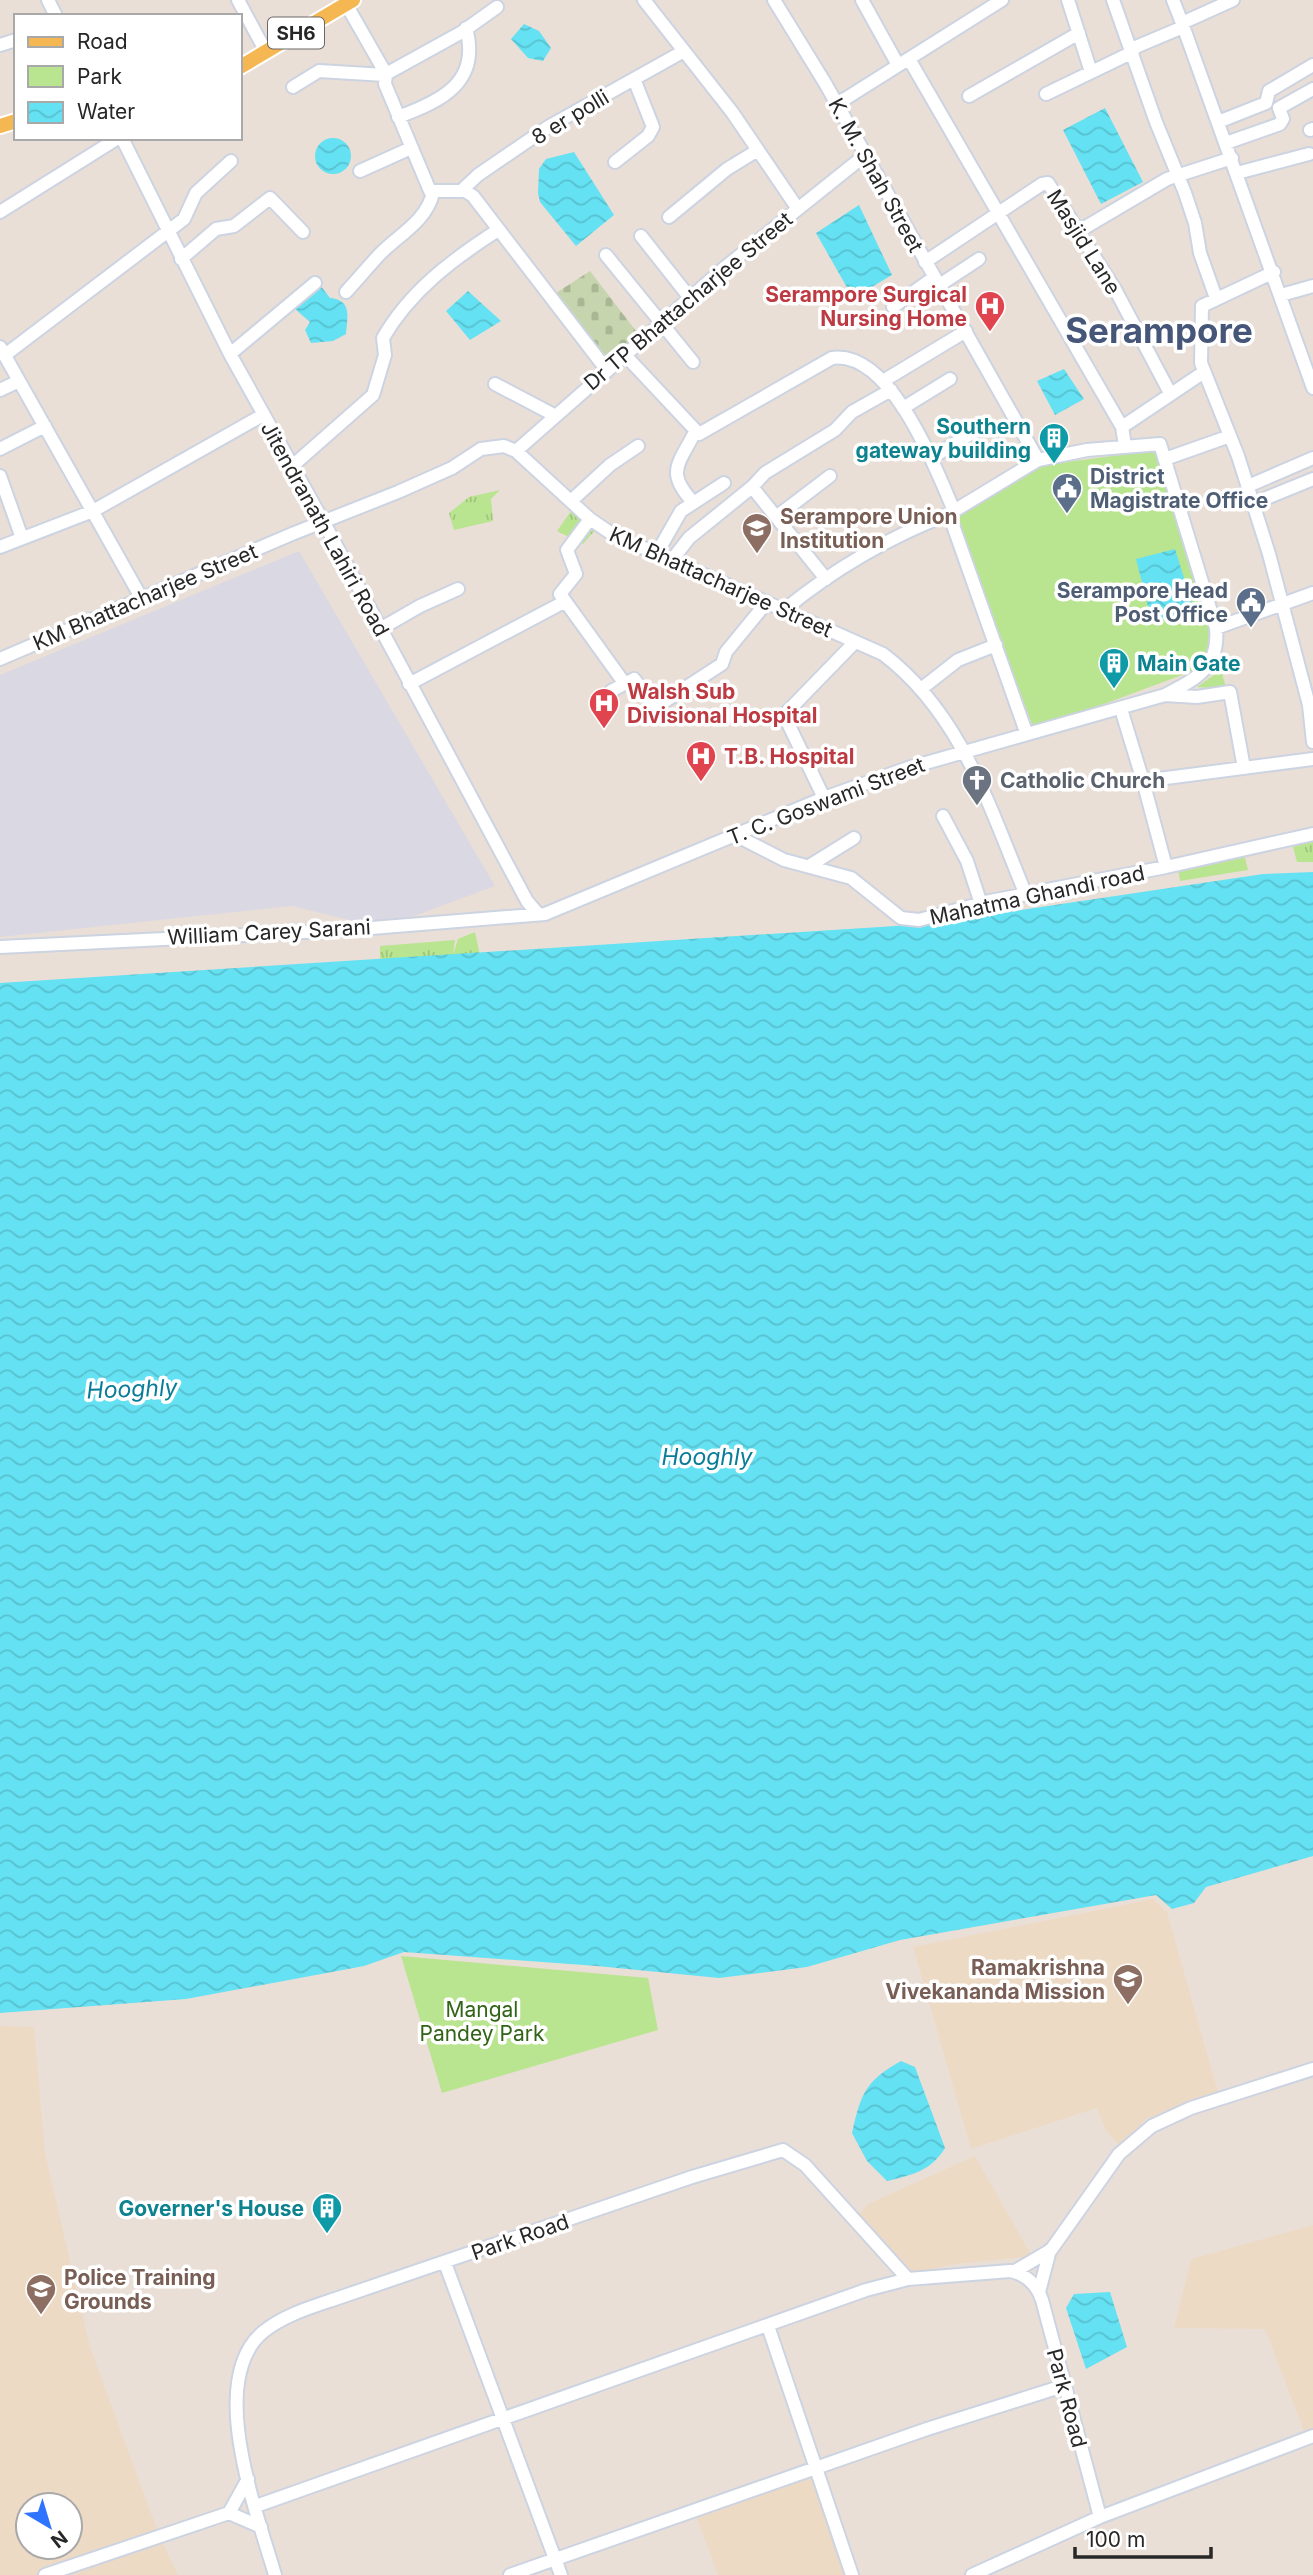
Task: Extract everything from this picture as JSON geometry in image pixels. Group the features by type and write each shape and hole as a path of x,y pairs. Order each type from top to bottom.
{"main road":[{"name":"SH6","path":"242,66 349,2"}],"street":[{"path":"238,0 265,52"},
{"path":"645,0 758,150 798,209"},
{"name":"K. M. Shah Street","path":"774,0 837,104 1038,460"},
{"path":"862,0 999,212 1122,427 1125,446"},
{"path":"837,104 988,4 1002,0"},
{"path":"1068,0 1091,72"},
{"path":"1113,0 1156,122 1179,176 1195,223 1200,253 1216,298"},
{"path":"1173,0 1274,272 1313,387"},
{"path":"1046,94 1233,0"},
{"path":"349,2 385,74 398,117 433,193"},
{"path":"293,87 319,71 385,74 466,29 497,7"},
{"path":"398,117 429,105 459,82 472,51 466,29"},
{"path":"969,96 1079,33"},
{"name":"8 er polli","path":"461,191 478,175 548,127 684,51"},
{"path":"1218,122 1266,103 1269,91 1313,65"},
{"path":"615,162 648,136 653,127 634,79"},
{"path":"1226,143 1280,124 1283,121 1280,106 1313,89"},
{"path":"0,212 117,140"},
{"name":"Jitendranath Lahiri Road","path":"121,140 290,468 323,521 527,901 538,914"},
{"path":"360,171 411,148"},
{"path":"669,217 727,169 758,150"},
{"path":"1237,173 1309,154"},
{"name":"Dr TP Bhattacharjee Street","path":"516,451 660,323 864,156"},
{"path":"1079,231 1158,184 1231,158"},
{"path":"142,599 2,351 37,333 189,214 196,192 231,161"},
{"name":"Masjid Lane","path":"925,262 1046,182 1079,231 1170,393"},
{"path":"433,193 461,191 473,196 606,369"},
{"path":"346,292 382,252 408,230 424,211 433,193"},
{"path":"181,259 216,229 234,226 271,198 303,232"},
{"path":"290,468 373,396 385,355 383,338 423,287 465,251 498,230"},
{"path":"641,236 690,298"},
{"path":"606,255 692,362"},
{"path":"893,307 979,259"},
{"path":"1274,272 1216,298 1200,310 1200,356 1254,503 1309,705 1313,742"},
{"path":"230,354 315,283"},
{"path":"1281,295 1313,286"},
{"path":"672,560 689,538 752,487 765,473 835,430 852,412 887,385 966,331"},
{"path":"624,354 695,432 705,432 832,358 855,362 887,385 931,458 1027,732"},
{"path":"1122,427 1204,372"},
{"path":"903,408 950,379"},
{"path":"0,390 19,381"},
{"path":"495,384 554,415"},
{"path":"0,547 93,511 262,415"},
{"path":"0,449 45,426"},
{"path":"931,458 977,430"},
{"path":"693,502 679,486 676,475 683,450 695,432"},
{"path":"1165,459 1230,436"},
{"path":"784,610 825,579 893,537 952,512 1038,460 1125,446 1160,444 1216,628 1215,651 1206,670 1165,695"},
{"name":"KM Bhattacharjee Street","path":"0,659 430,477 481,449 504,446 516,451 590,519 612,534 883,654 902,669 921,689 965,750 1026,895"},
{"path":"571,501 610,465 638,446"},
{"path":"1248,486 1313,458"},
{"path":"0,475 22,538"},
{"path":"776,517 830,475"},
{"path":"1254,503 1313,479"},
{"path":"657,553 678,516 693,502 724,483"},
{"path":"752,487 825,579"},
{"path":"590,519 568,550 576,575 560,593 625,684"},
{"path":"380,629 420,606 458,589"},
{"path":"1216,628 1313,593"},
{"path":"410,684 564,602"},
{"path":"611,691 634,679 656,708 722,664 726,652 766,602"},
{"path":"824,798 784,715 855,642"},
{"path":"921,689 958,660 996,645"},
{"path":"1165,695 1197,697 1230,692 1244,768"},
{"name":"T. C. Goswami Street","path":"538,914 553,911 824,798 965,750 1165,695"},
{"path":"1121,709 1166,867"},
{"path":"1143,780 1313,759"},
{"path":"943,816 967,861 981,904"},
{"name":"Mahatma Ghandi road","path":"737,836 785,860 851,878 895,913 909,920 1313,834"},
{"path":"809,866 854,838"},
{"name":"William Carey Sarani","path":"0,947 347,930 538,914"},
{"path":"1015,2271 1040,2292 1051,2250 1119,2154 1152,2126 1191,2108 1313,2069"},
{"name":"Park Road","path":"275,2575 248,2480 240,2437 238,2382 250,2347 261,2334 294,2314 692,2177 783,2150 805,2165 908,2279"},
{"path":"256,2507 882,2286 908,2279 957,2273 1015,2271 1051,2250"},
{"path":"882,2286 889,2274 887,2258"},
{"path":"445,2263 561,2575"},
{"name":"Park Road","path":"1040,2292 1063,2386 1100,2516"},
{"path":"768,2326 814,2469 852,2575"},
{"path":"510,2575 1063,2386"},
{"path":"972,2575 1100,2516 1313,2436"},
{"path":"45,2575 229,2513 239,2501 248,2480"},
{"path":"229,2513 261,2527"}],"shaded area":[{"path":"299,551 495,886 382,928 292,906 0,937 0,675"},
{"path":"1153,1899 1167,1912 1218,2092 1146,2119 1120,2146 1106,2131 1097,2108 971,2149 913,1947"},
{"name":"Police Training Grounds","path":"0,2026 34,2027 45,2153 90,2347 158,2532 178,2575 0,2575"},
{"path":"975,2156 1032,2256 956,2264 904,2275 856,2218 868,2204"},
{"path":"1313,2225 1313,2432 1305,2434 1265,2329 1174,2328 1191,2259"},
{"path":"812,2474 851,2575 718,2575 696,2516"}],"green space":[{"path":"590,271 639,335 609,362 553,295"},
{"path":"1158,450 1222,637 1201,668 1034,730 956,518 1044,465"},
{"path":"500,490 491,499 493,521 454,530 449,513 469,497"},
{"path":"574,507 596,529 583,544 557,531"},
{"path":"1221,670 1225,684 1222,689 1197,687"},
{"path":"1313,841 1313,862 1297,862 1293,847"},
{"path":"1244,854 1248,870 1180,881 1178,868"},
{"path":"475,932 481,960 380,969 380,946 455,940 453,955 458,939"},
{"name":"Mangal Pandey Park","path":"401,1956 648,1978 658,2030 442,2093"}],"water":[{"path":"524,24 539,31 551,48 543,61 528,58 511,39"},
{"path":"1105,108 1143,182 1101,204 1063,130"},
{"path":"333,138 346,143 351,156 346,169 333,174 320,169 315,156 320,143"},
{"path":"574,152 614,215 576,246 540,202 538,193 539,169 546,159"},
{"path":"859,205 892,275 853,298 816,233"},
{"path":"320,285 330,298 337,299 345,306 346,334 333,341 311,343 305,330 310,322 295,309 297,299"},
{"path":"468,291 501,321 470,340 446,311"},
{"path":"1064,369 1084,399 1055,415 1037,381"},
{"path":"1175,549 1194,610 1152,622 1136,559"},
{"name":"Hooghly","path":"1313,872 1313,1856 1206,1887 1194,1903 1172,1909 1156,1895 900,1940 807,1967 719,1978 404,1952 364,1966 186,1999 0,2013 0,983 927,924 1263,874"},
{"path":"901,2061 915,2067 945,2148 927,2167 887,2181 867,2161 852,2133 866,2090 879,2075"},
{"path":"1110,2292 1127,2347 1086,2369 1066,2308 1074,2294"}],"place":[{"name":"Serampore Surgical Nursing Home","path":"990,333"},
{"name":"Southern gateway building","path":"1054,465"},
{"name":"District Magistrate Office","path":"1067,515"},
{"name":"Serampore Union Institution","path":"757,555"},
{"name":"Serampore Head Post Office","path":"1251,629"},
{"name":"Main Gate","path":"1114,690"},
{"name":"Walsh Sub Divisional Hospital","path":"604,730"},
{"name":"T.B. Hospital","path":"701,783"},
{"name":"Catholic Church","path":"977,807"},
{"name":"Ramakrishna Vivekananda Mission","path":"1128,2006"},
{"name":"Governer's House","path":"327,2235"},
{"name":"Police Training Grounds","path":"41,2316"}],"district":[{"name":"Serampore","path":"1159,330"}]}
